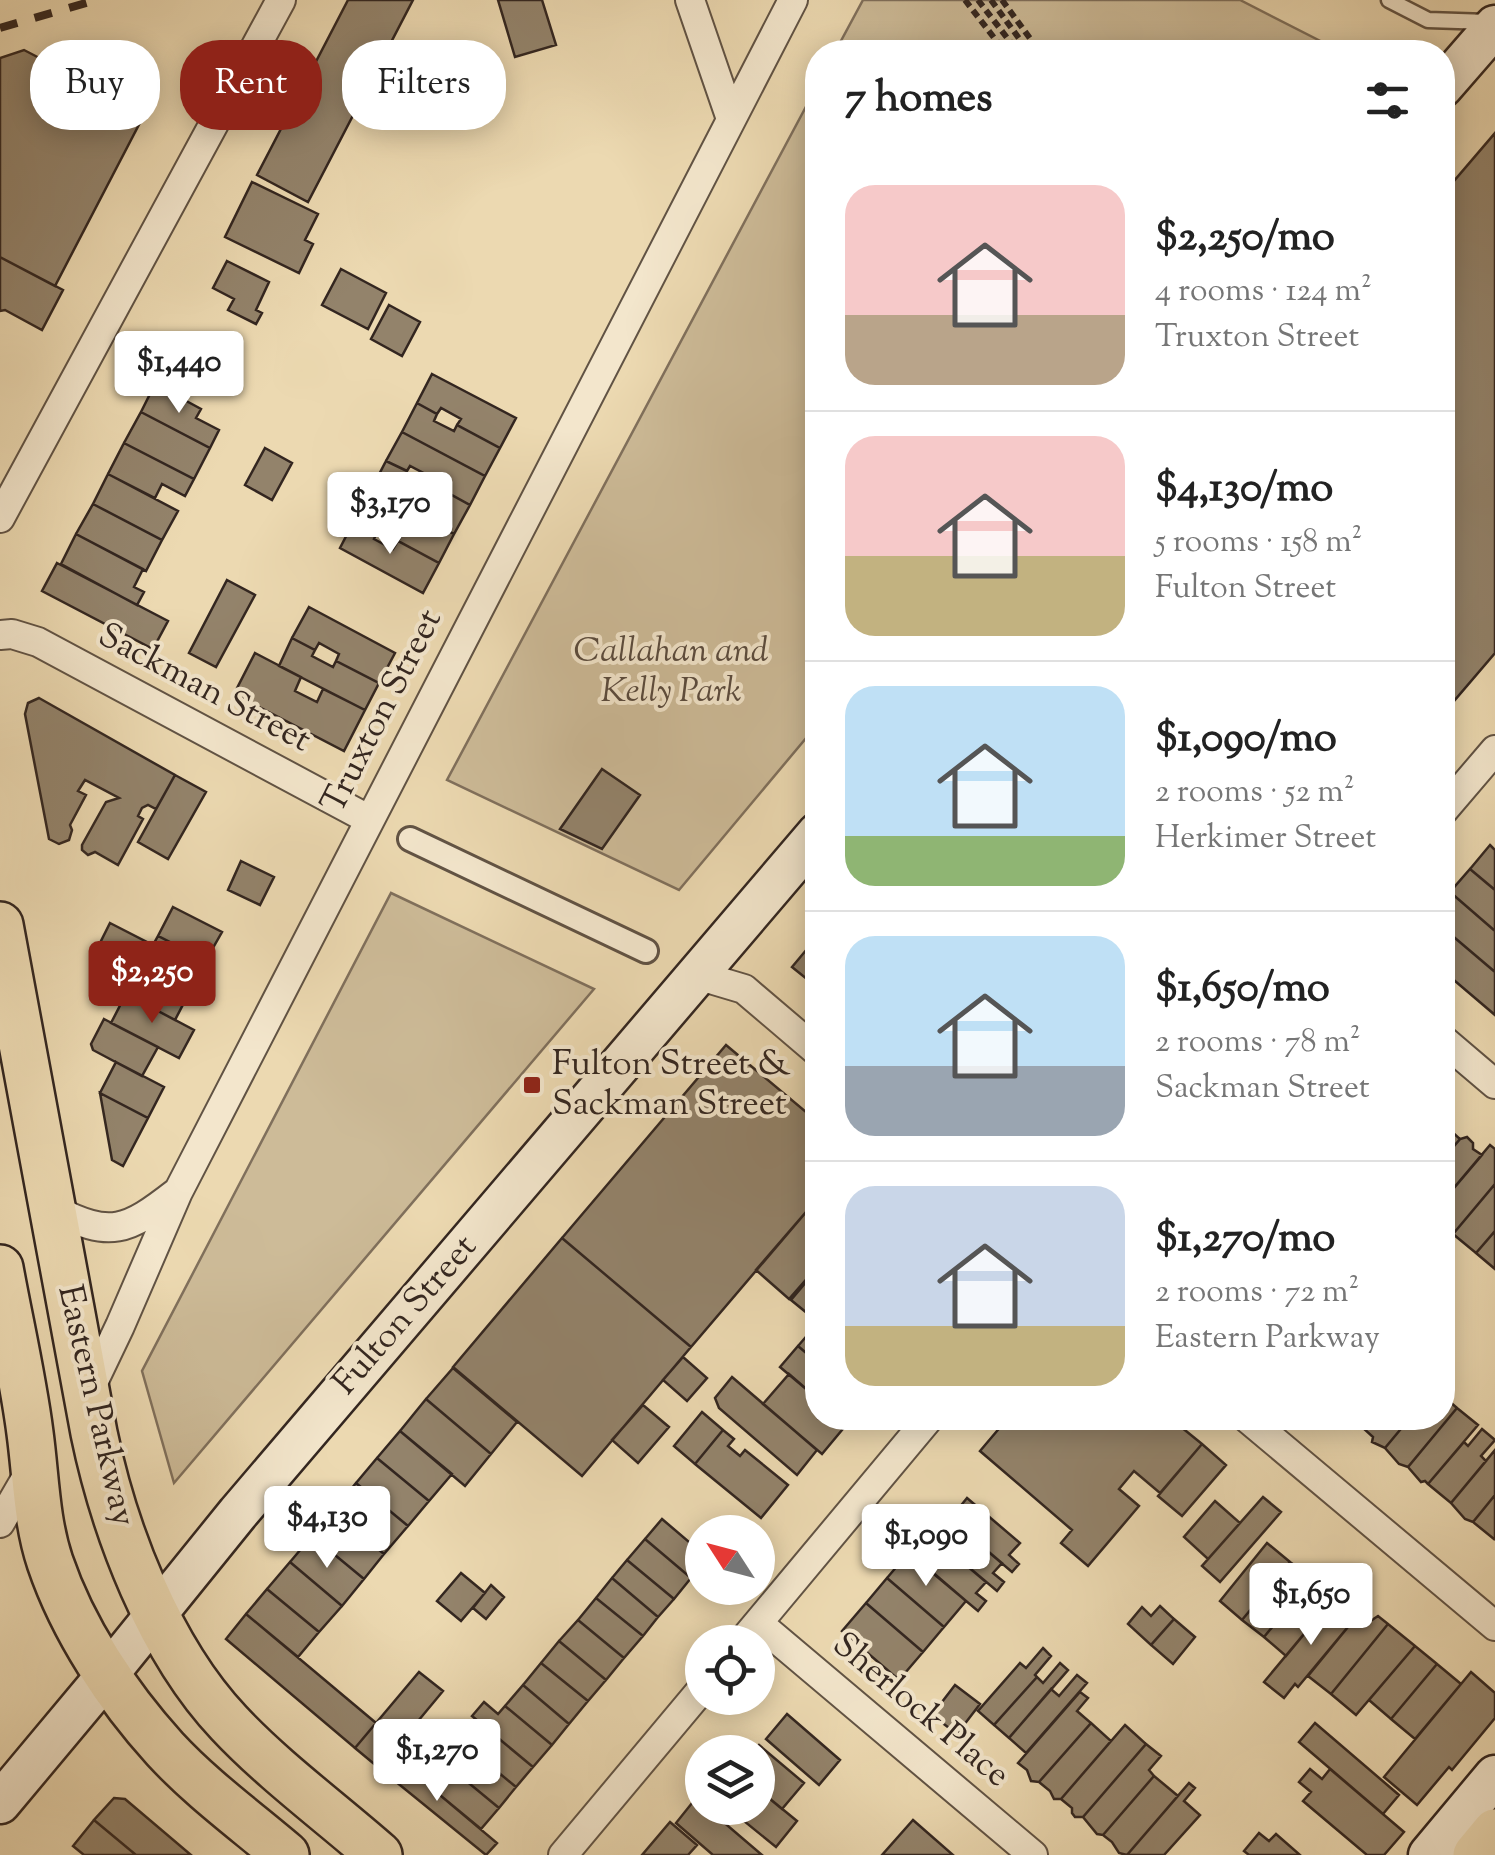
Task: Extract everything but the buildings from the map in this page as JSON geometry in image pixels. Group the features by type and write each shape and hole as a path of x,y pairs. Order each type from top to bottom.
{"main road":[{"path":"1455,72 1495,24"},
{"name":"Fulton Street","path":"0,1802 226,1528 805,848"},
{"name":"Eastern Parkway","path":"0,925 104,1482 134,1569 184,1663 228,1722 380,1855"},
{"name":"Eastern Parkway","path":"0,1268 30,1434 40,1526 65,1601 108,1675 165,1750 286,1855"},
{"path":"1429,1855 1495,1776"},
{"path":"1476,1855 1495,1832"}],"street":[{"path":"0,518 281,0"},
{"path":"690,0 731,120"},
{"name":"Truxton Street","path":"87,1395 178,1192 793,0"},
{"name":"Sackman Street","path":"0,634 38,642 370,820"},
{"path":"1455,797 1495,750"},
{"path":"410,839 646,951"},
{"path":"698,975 744,989 805,1041"},
{"path":"1455,1050 1495,1084"},
{"name":"Truxton Street","path":"53,1209 100,1228 131,1224 178,1192"},
{"path":"757,1625 920,1430"},
{"path":"1262,1430 1495,1626"},
{"path":"0,1523 32,1466"},
{"name":"Sherlock Place","path":"775,1653 1033,1855"},
{"path":"563,1855 685,1709"}],"lane":[{"path":"1388,0 1428,20 1495,24"}],"path":[{"path":"966,0 996,40"},
{"path":"978,0 1009,40"},
{"path":"991,0 1021,40"},
{"path":"1002,0 1031,40"}],"green space":[{"path":"863,0 1240,0 1318,40 841,40"},
{"name":"Callahan and Kelly Park","path":"805,109 805,739 679,890 447,780"},
{"path":"391,893 594,989 174,1483 142,1371"}],"railway":[{"path":"0,28 96,0"}],"place":[{"name":"Fulton Street & Sackman Street","path":"532,1085"}]}
